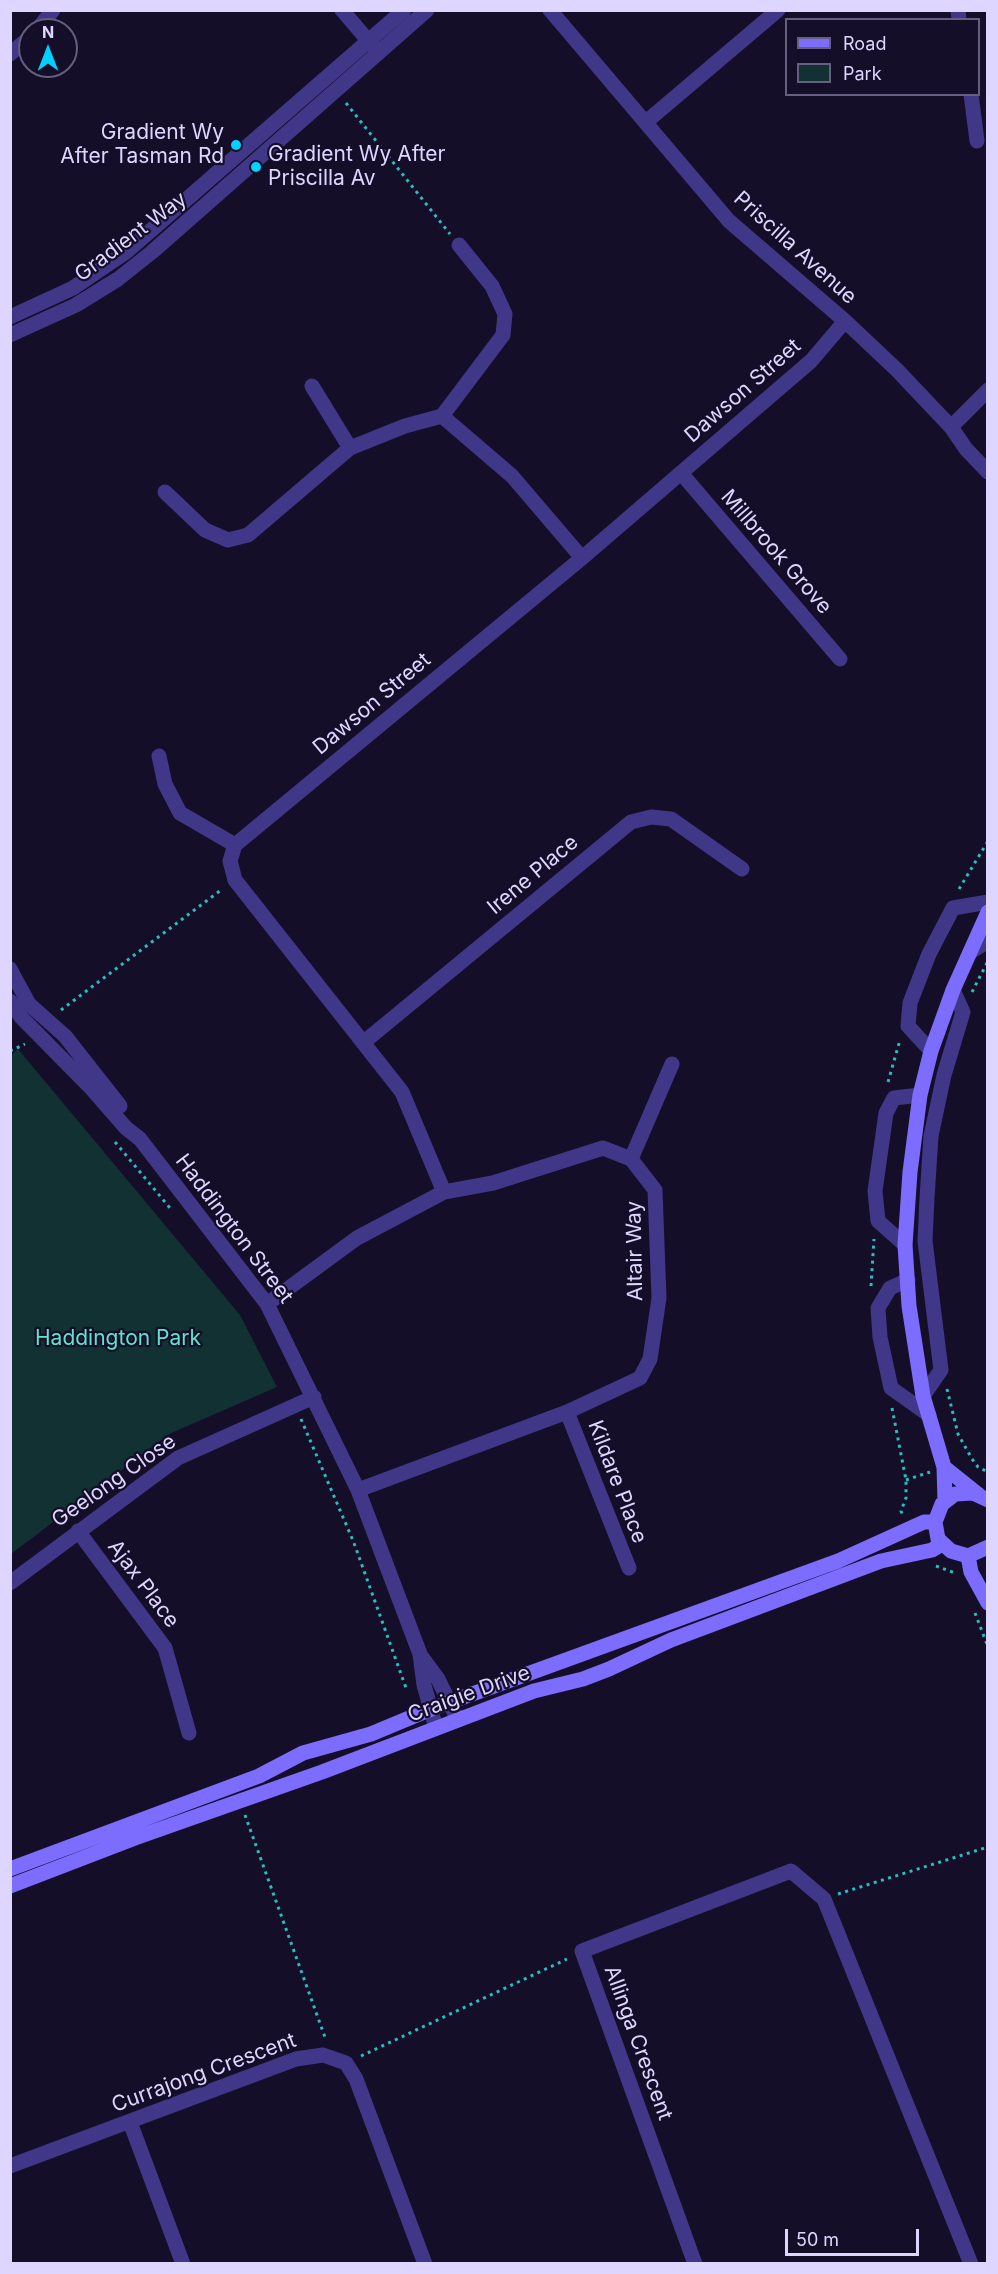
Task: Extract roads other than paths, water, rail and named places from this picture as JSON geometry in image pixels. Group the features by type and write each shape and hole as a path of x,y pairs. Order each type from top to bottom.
{"main road":[{"path":"987,912 953,990 931,1051 921,1095 910,1172 905,1245 909,1306 923,1396 944,1467 945,1501 935,1522 936,1534 942,1544 951,1551 968,1556 987,1550"},
{"path":"944,1467 983,1498"},
{"path":"945,1501 961,1493 983,1498"},
{"name":"Craigie Drive","path":"10,1869 259,1776 303,1753 370,1734 431,1709 838,1561 909,1531 924,1522 935,1522"},
{"name":"Craigie Drive","path":"10,1886 534,1690 583,1679 671,1640 881,1561 932,1550 942,1544"},
{"path":"968,1556 980,1606"}],"street":[{"path":"342,10 374,47"},
{"name":"Gradient Way","path":"10,335 76,305 118,279 152,252 374,47 404,10"},
{"name":"Gradient Way","path":"10,317 73,288 126,252 374,47 427,10"},
{"name":"Priscilla Avenue","path":"550,10 729,221 845,321 951,427 966,449 987,472"},
{"path":"646,122 778,10"},
{"path":"971,96 977,141"},
{"path":"165,492 204,530 228,540 238,538 248,535 350,448 405,426 442,416 503,335 506,314 492,286 459,245"},
{"name":"Dawson Street","path":"235,845 582,558 681,473 811,361 845,321"},
{"path":"312,386 350,448"},
{"path":"951,427 987,390"},
{"path":"442,416 512,476 582,558"},
{"name":"Millbrook Grove","path":"681,473 840,659"},
{"path":"159,756 165,784 180,813 235,845 230,861 235,880 402,1092 444,1192"},
{"name":"Irene Place","path":"364,1042 632,822 651,817 671,819 742,869"},
{"path":"931,1051 908,1026 914,993 929,954 953,908 987,902"},
{"path":"970,952 987,941"},
{"path":"10,969 29,1004 65,1036 138,1129 140,1139"},
{"path":"923,1396 941,1370 927,1264 927,1198 931,1136 944,1075 963,1011 953,990"},
{"name":"Haddington Street","path":"10,1001 16,1021 85,1081 126,1128 140,1139 267,1304 358,1490 420,1654 436,1728"},
{"path":"267,1304 357,1238 444,1192 492,1183 603,1148 631,1159 672,1064"},
{"path":"905,1245 878,1221 875,1191 886,1113 894,1098 921,1095"},
{"name":"Altair Way","path":"358,1490 567,1412 640,1378 650,1359 659,1298 655,1190 631,1159"},
{"path":"908,1280 890,1288 878,1308 880,1337 891,1388 929,1415"},
{"name":"Geelong Close","path":"10,1582 178,1458 314,1397"},
{"name":"Kildare Place","path":"567,1412 629,1568"},
{"name":"Ajax Place","path":"78,1532 165,1648 189,1733"},
{"name":"Haddington Street","path":"420,1654 452,1703 458,1720"},
{"name":"Allinga Crescent","path":"695,2264 582,1952 791,1871 824,1899 971,2264"},
{"name":"Currajong Crescent","path":"10,2166 296,2060 328,2056 346,2063 356,2079 425,2264"},
{"path":"130,2121 183,2264"}],"place":[{"name":"Gradient Wy After Tasman Rd","path":"236,145"},
{"name":"Gradient Wy After Priscilla Av","path":"256,167"}],"park label":[{"name":"Haddington Park","path":"118,1339"}]}
